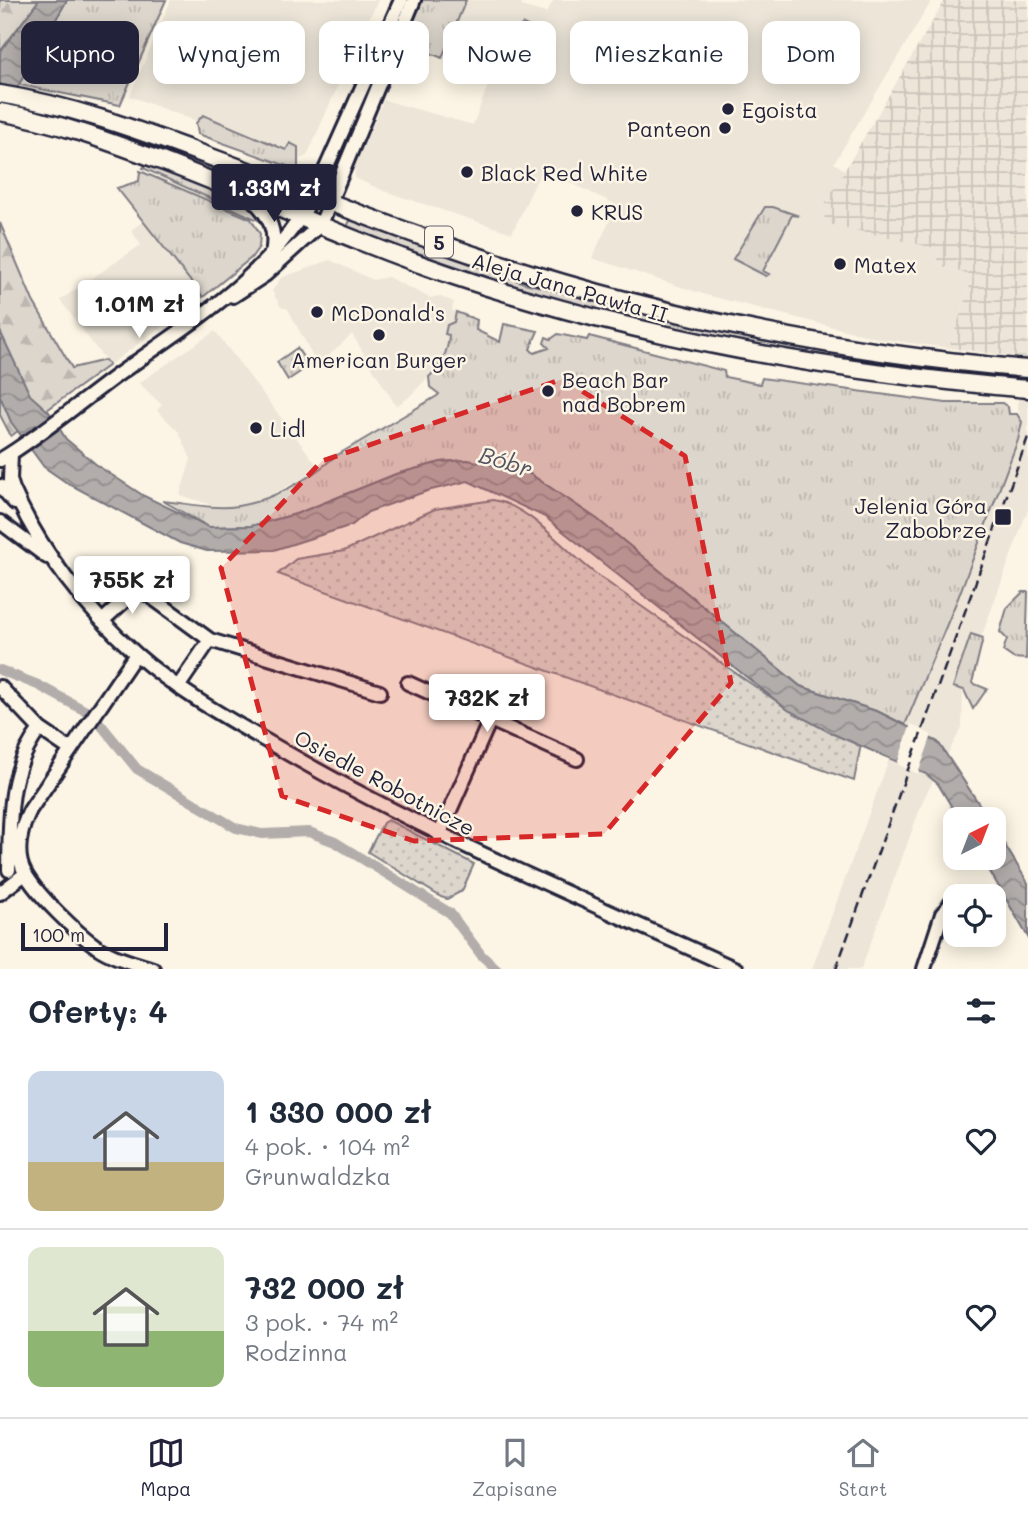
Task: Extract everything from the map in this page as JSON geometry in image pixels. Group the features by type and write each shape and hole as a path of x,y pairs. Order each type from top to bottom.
{"main road":[{"name":"Aleja Jana Pawła II","path":"0,94 51,104 123,125 475,256 595,293 719,325 813,343 1028,369"},
{"name":"Aleja Jana Pawła II","path":"0,112 99,137 455,276 580,314 698,343 925,379 1028,389"}],"street":[{"path":"225,300 272,253 302,216 314,195 401,0"},
{"path":"10,453 225,300 248,289 321,224 342,167 414,0"},
{"path":"244,192 266,214 273,231 272,253"},
{"name":"Osiedle Robotnicze","path":"10,453 10,480 32,525 58,567 102,621 136,654 178,687 353,792 439,835 736,969"},
{"name":"Osiedle Robotnicze","path":"0,486 32,525"},
{"name":"Osiedle Robotnicze","path":"4,523 58,567"},
{"path":"102,621 139,588 210,640 380,692"},
{"path":"178,687 210,640"},
{"path":"136,654 26,818 20,853 25,873 55,908 97,947 153,969"},
{"path":"408,683 491,718 577,759"},
{"path":"0,687 40,729 71,750"},
{"path":"439,835 491,718"},
{"path":"9,870 13,779 26,747 40,729"},
{"path":"0,894 25,873"},
{"path":"924,969 943,913"}],"highlighted area":[{"path":"563,379 685,456 731,683 604,834 414,841 282,796 221,568 322,461"}],"shaded area":[{"path":"171,0 378,0 369,19 319,21 319,84 338,84 307,156 298,160 130,96 135,84 139,84 139,75 153,42 153,84 305,84 305,21 162,21"},
{"path":"466,0 523,0 521,6 546,13 554,0 932,0 834,163 845,170 826,202 939,249 936,265 973,276 949,348 881,339 706,295 592,258 617,205 542,169 512,233 384,191 355,178 355,165 384,100 473,125 488,84 556,84 556,21 457,21"},
{"path":"945,0 1028,0 1026,358 949,348 973,276 936,265 939,249 824,223 826,202"},
{"path":"144,221 203,297 109,365 60,300 141,245 131,230"},
{"path":"330,260 373,280 388,277 430,298 438,296 454,302 452,310 456,312 454,322 447,325 449,340 443,362 408,398 396,406 352,334 318,366 288,309 281,307 272,291 281,278"},
{"path":"215,331 320,469 259,501 236,507 212,505 180,495 191,459 179,432 157,410 162,405 139,383"},
{"path":"1028,354 1028,509 963,687 962,727 924,798 861,969 812,969 984,501 1022,421 1017,405"}],"green space":[{"path":"0,0 39,0 21,21 0,52"},
{"path":"67,0 166,0 157,21 153,21 153,30 139,62 139,21 55,21"},
{"path":"421,0 466,0 457,21 443,21 442,58 429,53 429,21 412,21"},
{"path":"21,79 21,84 129,84 120,105 20,85"},
{"path":"48,109 74,115 291,192 289,198 192,161 45,115"},
{"path":"203,115 286,150 290,143 298,147 298,170 198,134 196,123"},
{"path":"153,165 248,205 265,220 260,221 143,168"},
{"path":"140,171 251,219 260,234 259,247 251,258 203,297 117,188 139,181"},
{"path":"765,207 799,216 792,215 763,271 769,274 766,276 733,259"},
{"path":"350,220 524,283 805,347 809,349 808,354 690,333 574,304 461,268 347,227"},
{"path":"0,223 33,301 72,368 105,360 109,365 11,436 0,415"},
{"path":"456,312 477,320 476,330 500,342 504,324 538,331 530,349 534,353 549,348 544,343 546,337 551,339 558,334 587,340 589,336 724,371 725,377 760,384 762,378 946,403 1002,403 1008,407 1009,414 1017,414 1022,422 1018,440 958,598 905,725 879,712 800,686 597,519 530,474 467,460 441,462 396,474 296,514 251,526 209,527 163,501 220,507 238,506 263,499 302,481 334,457 437,396 439,394 430,387 429,377 444,358 449,335 445,334 447,325 454,322"},
{"path":"297,348 309,366 288,380 277,362"},
{"path":"493,500 507,504 534,520 596,574 764,692 801,716 861,744 854,781 278,574 296,559 344,551 435,509"},
{"path":"1023,592 1028,592 1026,659 1013,658 1003,651 1007,639 1000,632 1007,608"},
{"path":"971,634 983,638 972,683 987,689 973,709 964,690 953,687"},
{"path":"388,820 474,864 462,891 447,899 441,897 368,852 383,823"}],"water":[{"path":"39,0 67,0 55,21 23,21"},
{"path":"21,24 21,81 0,118 0,52"},
{"path":"0,331 30,395 49,412 66,439 98,466 144,496 209,527 251,526 296,514 396,474 441,462 467,460 530,474 597,519 800,686 879,712 938,742 981,807 952,807 938,784 926,774 833,734 788,710 545,517 468,481 427,491 368,512 352,525 274,550 207,551 180,543 67,483 44,467 11,422 0,396"},
{"path":"1006,847 1028,883 1028,937 1006,899 1006,884 997,884 989,870 1006,870"}],"pier":[{"path":"911,724 932,735 918,774 897,764"}],"waterway":[{"path":"0,670 38,685 93,715 137,769 236,828 262,834 309,832 335,842 450,913 482,956 497,969"}],"railway":[{"path":"836,969 1028,437"}],"place":[{"name":"Egoista","path":"728,109"},
{"name":"Panteon","path":"725,128"},
{"name":"Black Red White","path":"467,172"},
{"name":"KRUS","path":"577,211"},
{"name":"Matex","path":"840,264"},
{"name":"McDonald's","path":"317,312"},
{"name":"American Burger","path":"379,335"},
{"name":"Beach Bar nad Bobrem","path":"548,391"},
{"name":"Lidl","path":"256,428"},
{"name":"Jelenia Góra Zabobrze","path":"1003,517"}],"water label":[{"name":"Bóbr","path":"506,461"}]}
